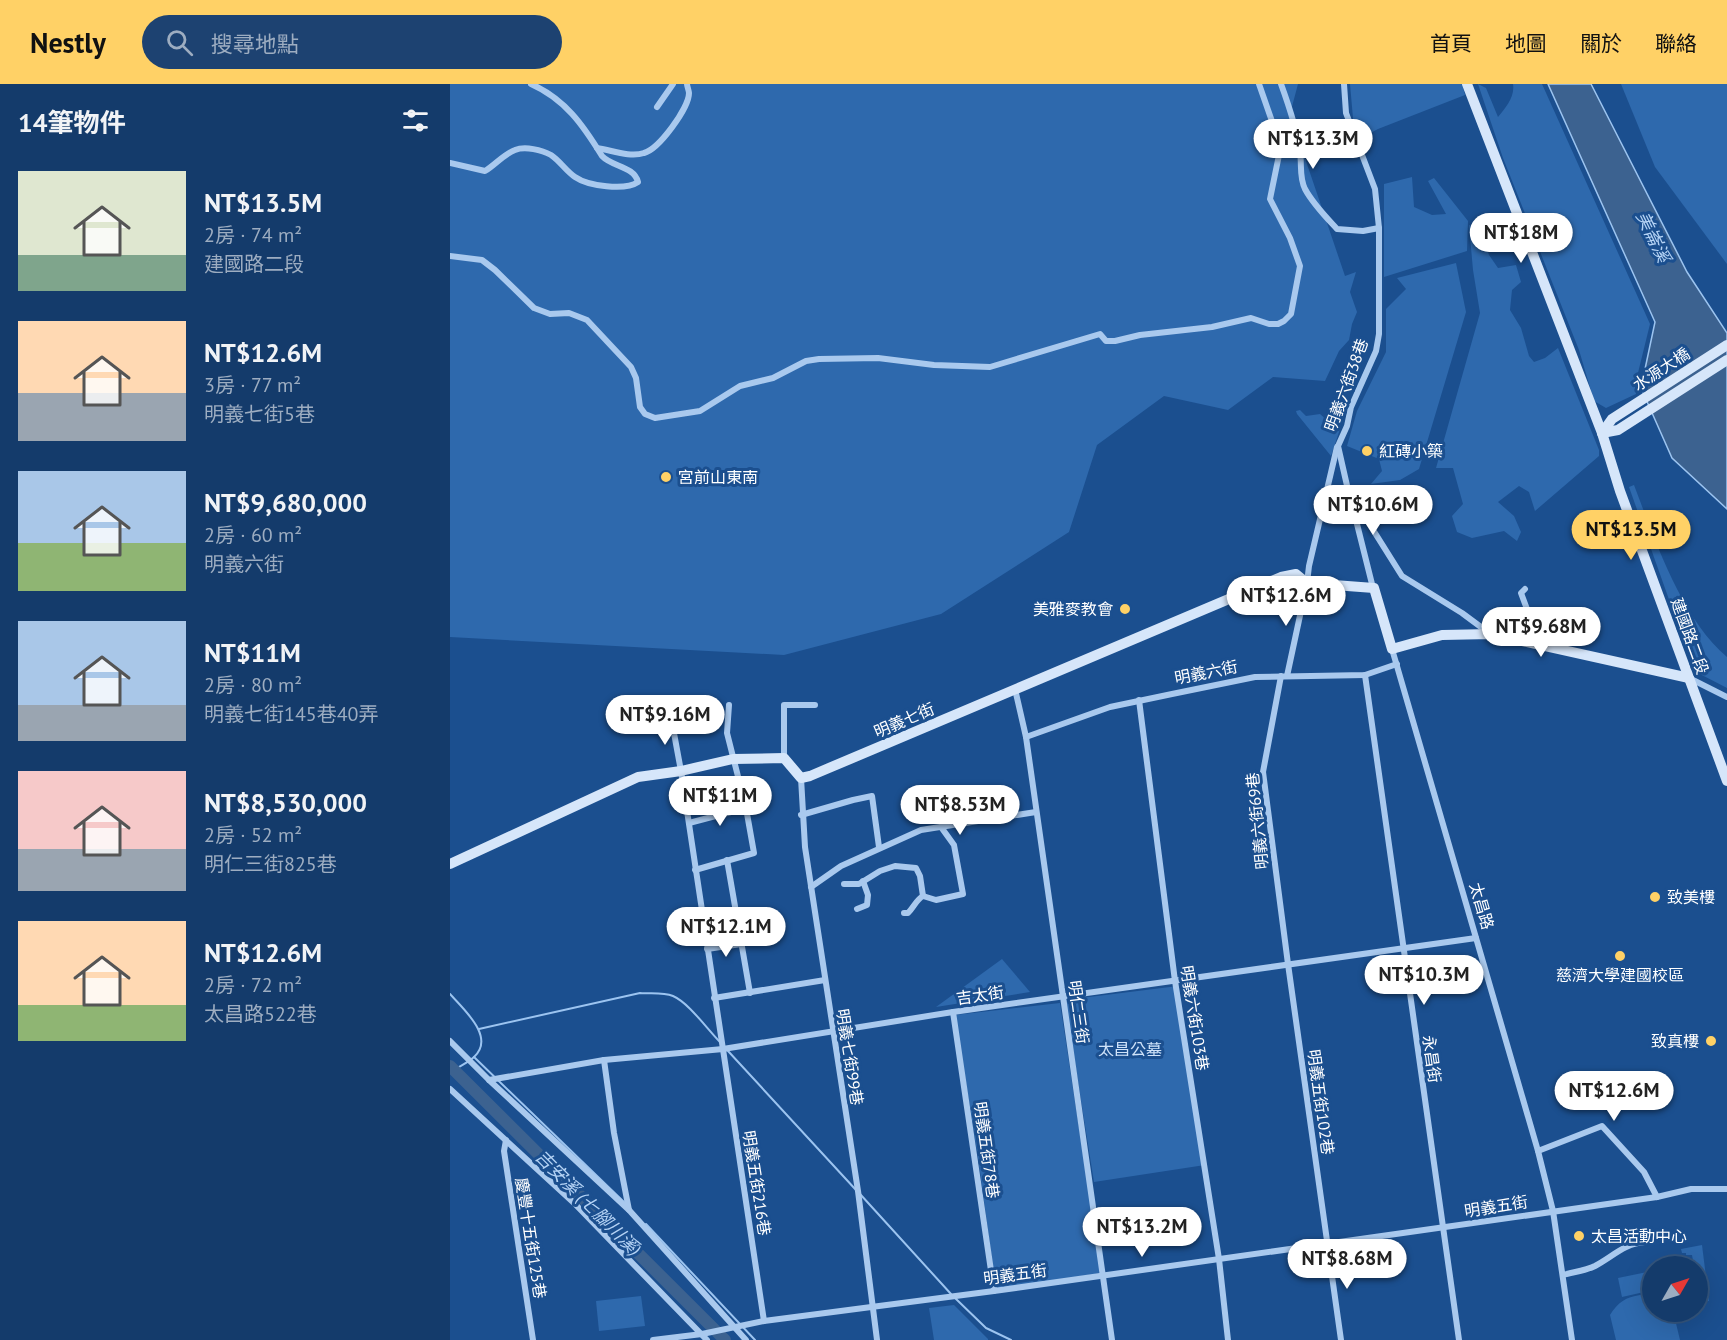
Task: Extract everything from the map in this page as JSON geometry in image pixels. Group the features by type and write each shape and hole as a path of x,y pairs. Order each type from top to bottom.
{"street":[{"path":"450,163 484,171 516,149 533,149 551,155 577,179 589,183 615,187 633,185 638,182 636,176 630,171 608,162 571,111 550,93 531,84"},
{"path":"657,107 673,84"},
{"path":"597,148 624,154 645,153 658,143 677,121 688,98 687,84"},
{"path":"450,256 482,260 534,308 550,314 569,313 587,320 631,368 636,378 640,407 645,414 655,418 700,411 740,386 773,378 806,361 819,359 878,358 934,365 990,367 1100,334 1106,340 1115,342 1140,335 1212,327 1251,318 1269,324 1278,324 1292,314 1300,266 1290,238 1270,199 1278,155 1274,127 1259,84"},
{"path":"1281,84 1295,125 1301,154 1301,178 1305,189 1337,229 1363,231 1379,228"},
{"name":"明義六街38巷","path":"1344,84 1346,113 1375,189 1379,228 1379,334 1376,351 1351,407 1347,426 1338,446 1348,490 1402,576 1491,634"},
{"name":"建國路二段","path":"1467,84 1602,434 1620,491 1727,781"},
{"name":"水源大橋","path":"1602,434 1612,419 1727,345"},
{"name":"水源大橋","path":"1602,434 1618,430 1727,360"},
{"name":"明義六街69巷","path":"1288,964 1263,772 1338,446"},
{"path":"1348,490 1374,588"},
{"name":"明義七街","path":"801,778 1281,578 1296,574 1307,583 1374,588"},
{"name":"太昌路","path":"1374,588 1538,1151 1553,1211 1572,1340"},
{"path":"1525,589 1521,592 1540,644"},
{"path":"1392,649 1442,635 1491,634 1689,678 1727,697"},
{"name":"明義六街","path":"1026,737 1110,707 1255,677 1365,675 1397,664"},
{"name":"永昌街","path":"1365,675 1459,1340"},
{"name":"明仁三街","path":"1015,689 1026,737 1112,1340"},
{"name":"明義六街103巷","path":"1139,700 1175,981 1219,1259 1228,1340"},
{"path":"695,870 754,853 746,808 727,733 729,705"},
{"path":"801,778 784,758 784,705 816,705"},
{"name":"明義五街216巷","path":"671,717 765,1321"},
{"path":"450,864 638,777 681,771 733,759 784,758"},
{"name":"明義七街99巷","path":"801,778 801,815 858,1191 877,1340"},
{"path":"801,815 872,796 879,847"},
{"path":"689,823 746,808"},
{"path":"811,887 840,866 921,830 1036,812"},
{"path":"904,913 912,910 918,899 923,896 936,900 963,894 954,845 941,827"},
{"path":"728,860 750,993"},
{"path":"844,884 859,884 880,871 895,866 916,868 920,876 923,896"},
{"path":"857,909 867,905 868,895 864,881"},
{"name":"吉太街","path":"489,1080 604,1060 723,1049 953,1012 1476,938"},
{"path":"707,949 741,944"},
{"name":"明義五街102巷","path":"1288,964 1341,1340"},
{"path":"714,998 825,980"},
{"name":"明義五街78巷","path":"953,1012 994,1291"},
{"path":"450,1041 629,1210 746,1340"},
{"path":"604,1060 614,1133 629,1210"},
{"path":"450,1089 574,1203 707,1340"},
{"path":"1538,1151 1602,1126 1644,1172 1657,1197"},
{"name":"慶豐十五街125巷","path":"506,1140 504,1151 533,1340"},
{"name":"明義五街","path":"652,1340 702,1334 765,1321 873,1308 1442,1228 1691,1190 1727,1189"},
{"path":"1563,1275 1593,1267 1635,1242 1645,1242"}],"green space":[{"path":"450,84 1298,84 1290,114 1345,276 1356,272 1350,292 1357,312 1349,340 1339,351 1325,381 1273,377 1228,410 1164,396 1097,445 1069,532 941,614 784,655 450,637"},
{"path":"1350,84 1462,84 1465,95 1378,129 1355,141"},
{"path":"1478,84 1486,88 1498,117 1511,98 1513,84 1542,84 1650,324 1635,385 1636,394 1606,408 1594,401 1579,350 1503,158"},
{"path":"1621,84 1727,84 1727,264 1655,167"},
{"path":"1412,177 1414,207 1432,215 1446,214 1428,181 1434,178 1468,221 1467,251 1384,277 1384,184"},
{"path":"1469,225 1481,229 1489,255 1498,268 1516,265 1521,282 1512,290 1510,310 1521,328 1529,356 1534,362 1545,358 1558,348 1599,450 1599,456 1535,511 1529,492 1519,486 1498,502 1514,516 1521,532 1517,541 1504,531 1472,538 1457,532 1452,516 1463,504 1453,468 1436,468 1480,313"},
{"path":"1456,263 1466,312 1419,469 1400,480 1371,484 1382,471 1379,459 1347,446 1357,411 1386,352 1386,309 1406,289 1397,278"},
{"path":"1300,410 1306,416 1320,414 1329,422 1335,421 1341,426 1331,456 1297,414 1296,411"},
{"path":"1634,485 1671,577 1683,600 1711,641 1727,657 1727,688 1698,673 1693,667 1629,487"},
{"path":"1002,959 1030,992 936,1007"},
{"name":"太昌公墓","path":"1178,986 1205,1165 1094,1182 1065,1000"},
{"path":"1060,1003 1101,1273 996,1289 955,1015"},
{"path":"1702,1245 1703,1256 1686,1255 1681,1249"},
{"path":"1642,1273 1642,1292 1622,1297 1618,1278"},
{"path":"1642,1295 1642,1322 1676,1322 1680,1340 1616,1340 1610,1315 1623,1301"},
{"path":"641,1296 645,1326 599,1331 596,1301"},
{"path":"954,1305 988,1340 934,1340 929,1308"}],"water":[{"name":"美崙溪","path":"1548,84 1591,84 1687,272 1727,333 1727,509 1672,458 1641,388 1655,322"}],"waterway":[{"path":"479,1029 640,993 661,994 679,999 720,1042"},
{"path":"450,994 475,1024 480,1032 481,1041 480,1049 474,1057 454,1070"},
{"path":"728,1051 856,1190"},
{"path":"474,1057 625,1203"},
{"name":"吉安溪 (七腳川溪)","path":"450,1066 725,1340"},
{"path":"860,1194 951,1294"},
{"path":"646,1224 755,1340"},
{"path":"955,1298 986,1328 1011,1340"}],"place":[{"name":"紅磚小築","path":"1367,451"},
{"name":"宮前山東南","path":"666,477"},
{"name":"美雅麥教會","path":"1125,609"},
{"name":"致美樓","path":"1655,897"},
{"name":"慈濟大學建國校區","path":"1620,956"},
{"name":"致真樓","path":"1711,1041"},
{"name":"太昌活動中心","path":"1579,1236"}]}
